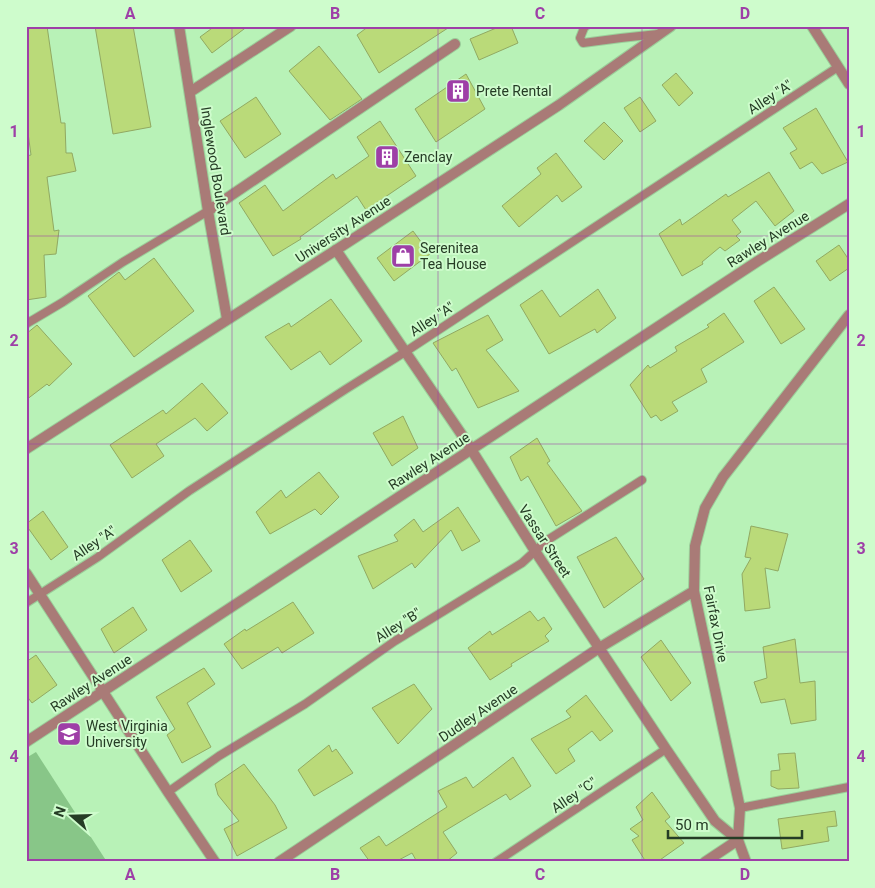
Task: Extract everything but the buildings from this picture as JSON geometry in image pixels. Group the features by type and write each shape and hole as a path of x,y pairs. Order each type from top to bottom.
{"street":[{"name":"Inglewood Boulevard","path":"179,26 227,319"},
{"path":"190,92 291,26"},
{"name":"University Avenue","path":"26,450 559,105 671,26"},
{"path":"812,26 849,84"},
{"path":"208,211 455,44"},
{"name":"Rawley Avenue","path":"26,742 758,261 849,204"},
{"name":"Vassar Street","path":"336,250 471,450 535,551 715,821 738,840"},
{"name":"Fairfax Drive","path":"746,862 738,840 740,808 694,591 695,546 705,508 723,477 849,315"},
{"path":"26,573 215,862"},
{"name":"Dudley Avenue","path":"279,862 599,648 694,591"},
{"path":"705,862 738,840"}],"lane":[{"path":"586,26 580,38 583,43 660,34"},
{"name":"Alley \"A\"","path":"26,603 98,557 189,491 405,352 838,67"},
{"path":"26,324 123,262 208,211"},
{"name":"Alley \"B\"","path":"168,792 219,756 305,704 395,641 522,563 546,541 642,480"},
{"name":"Alley \"C\"","path":"496,862 666,749"},
{"path":"740,808 849,787"}],"green space":[{"path":"36,752 107,862 26,862 26,758"}],"place":[{"name":"Prete Rental","path":"458,91"},
{"name":"Zenclay","path":"387,157"},
{"name":"Serenitea Tea House","path":"403,256"},
{"name":"West Virginia University","path":"69,734"}]}
